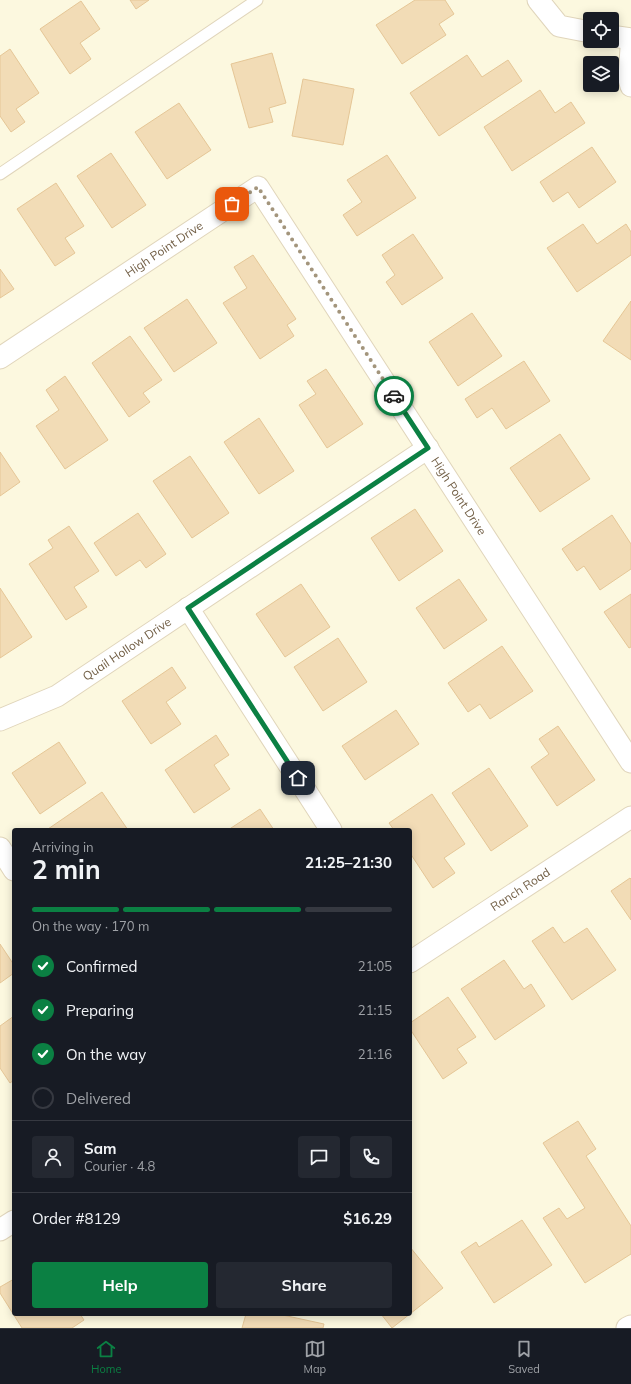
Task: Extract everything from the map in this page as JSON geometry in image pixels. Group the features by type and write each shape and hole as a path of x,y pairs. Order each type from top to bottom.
{"street":[{"path":"538,0 559,26 583,31"},
{"path":"619,37 631,39"},
{"path":"631,48 629,79 631,86"},
{"name":"High Point Drive","path":"0,358 258,187 631,762"},
{"name":"Quail Hollow Drive","path":"0,720 56,696 428,448"},
{"path":"188,608 330,828"},
{"name":"Ranch Road","path":"412,956 631,817"},
{"path":"0,848 12,867"},
{"path":"0,1230 12,1222"},
{"path":"627,1328 631,1326"}],"lane":[{"path":"0,174 257,0"}],"building":[{"path":"130,0 149,0 136,9"},
{"path":"415,0 445,0 454,14 439,24 446,35 402,64 376,25"},
{"path":"81,1 100,29 80,43 91,59 70,74 40,29"},
{"path":"10,49 39,93 16,109 25,122 11,132 0,116 0,56"},
{"path":"272,53 286,103 269,108 273,122 249,128 231,64"},
{"path":"467,55 482,77 508,60 522,81 439,136 410,93"},
{"path":"303,79 354,89 343,145 292,136"},
{"path":"540,90 555,113 571,102 585,123 512,171 484,127"},
{"path":"179,103 211,150 167,179 135,132"},
{"path":"592,147 616,182 579,208 568,192 553,202 540,182"},
{"path":"111,153 146,205 112,228 77,176"},
{"path":"387,155 416,198 357,236 343,215 362,202 347,180"},
{"path":"56,183 84,226 65,238 75,253 55,266 17,209"},
{"path":"583,224 597,244 626,224 631,232 631,255 577,292 547,248"},
{"path":"413,234 443,278 402,305 386,282 395,275 382,255"},
{"path":"253,255 296,319 287,325 294,336 260,359 223,303 247,288 234,267"},
{"path":"0,269 14,289 0,298"},
{"path":"187,299 217,343 174,372 144,328"},
{"path":"631,301 631,360 603,341"},
{"path":"472,313 502,356 458,386 429,342"},
{"path":"130,336 162,380 143,393 150,402 129,417 92,363"},
{"path":"524,361 550,401 506,429 492,408 477,418 465,399"},
{"path":"326,369 363,424 327,448 299,405 316,394 307,381"},
{"path":"65,376 108,440 65,469 36,426 59,410 46,390"},
{"path":"259,418 294,471 259,494 224,442"},
{"path":"560,434 590,479 540,512 510,468"},
{"path":"0,452 20,482 0,496"},
{"path":"190,456 229,513 192,538 153,481"},
{"path":"415,509 443,551 399,581 371,538"},
{"path":"138,513 166,554 146,568 140,560 116,576 94,543"},
{"path":"612,515 631,544 631,569 600,590 584,566 577,571 562,549"},
{"path":"69,526 99,571 74,587 87,607 66,620 29,564 53,548 48,540"},
{"path":"459,579 487,620 444,649 416,608"},
{"path":"301,584 330,627 285,657 256,614"},
{"path":"0,588 32,637 0,658"},
{"path":"631,594 631,647 629,648 604,612"},
{"path":"338,638 367,682 323,711 294,667"},
{"path":"502,646 533,691 490,719 480,704 468,712 448,683"},
{"path":"172,667 186,688 166,702 181,724 151,744 122,701"},
{"path":"396,710 419,744 365,780 342,746"},
{"path":"558,726 595,780 557,806 531,767 549,754 539,739"},
{"path":"216,735 229,755 214,765 230,789 194,813 165,770"},
{"path":"59,742 86,783 40,814 12,773"},
{"path":"489,768 528,826 491,851 452,793"},
{"path":"102,792 127,828 49,828"},
{"path":"432,794 465,844 444,858 455,873 433,888 412,856 412,828 393,828 389,823"},
{"path":"260,809 273,828 231,828"},
{"path":"630,878 631,879 631,920 611,891"},
{"path":"553,927 564,943 587,928 616,970 572,1000 532,941"},
{"path":"0,944 12,962 12,974 0,983"},
{"path":"504,960 524,989 531,984 545,1006 495,1040 461,989"},
{"path":"448,997 476,1037 457,1049 467,1063 443,1079 412,1032 412,1022"},
{"path":"12,1017 12,1082 10,1083 0,1068 0,1026"},
{"path":"578,1121 596,1149 586,1156 631,1226 631,1254 585,1283 543,1218 559,1208 567,1219 585,1208 543,1143"},
{"path":"522,1220 552,1265 494,1303 461,1252 476,1242 479,1247"},
{"path":"412,1249 443,1288 412,1312"},
{"path":"12,1280 12,1312 0,1293 0,1287"},
{"path":"14,1316 81,1316 84,1320 72,1328 22,1328"},
{"path":"245,1316 287,1316 324,1324 323,1328 242,1328"},
{"path":"383,1316 407,1316 392,1328"}],"way so far":[{"path":"232,204 258,187 394,396"}],"route":[{"path":"298,778 188,608 428,448 394,396"}]}
